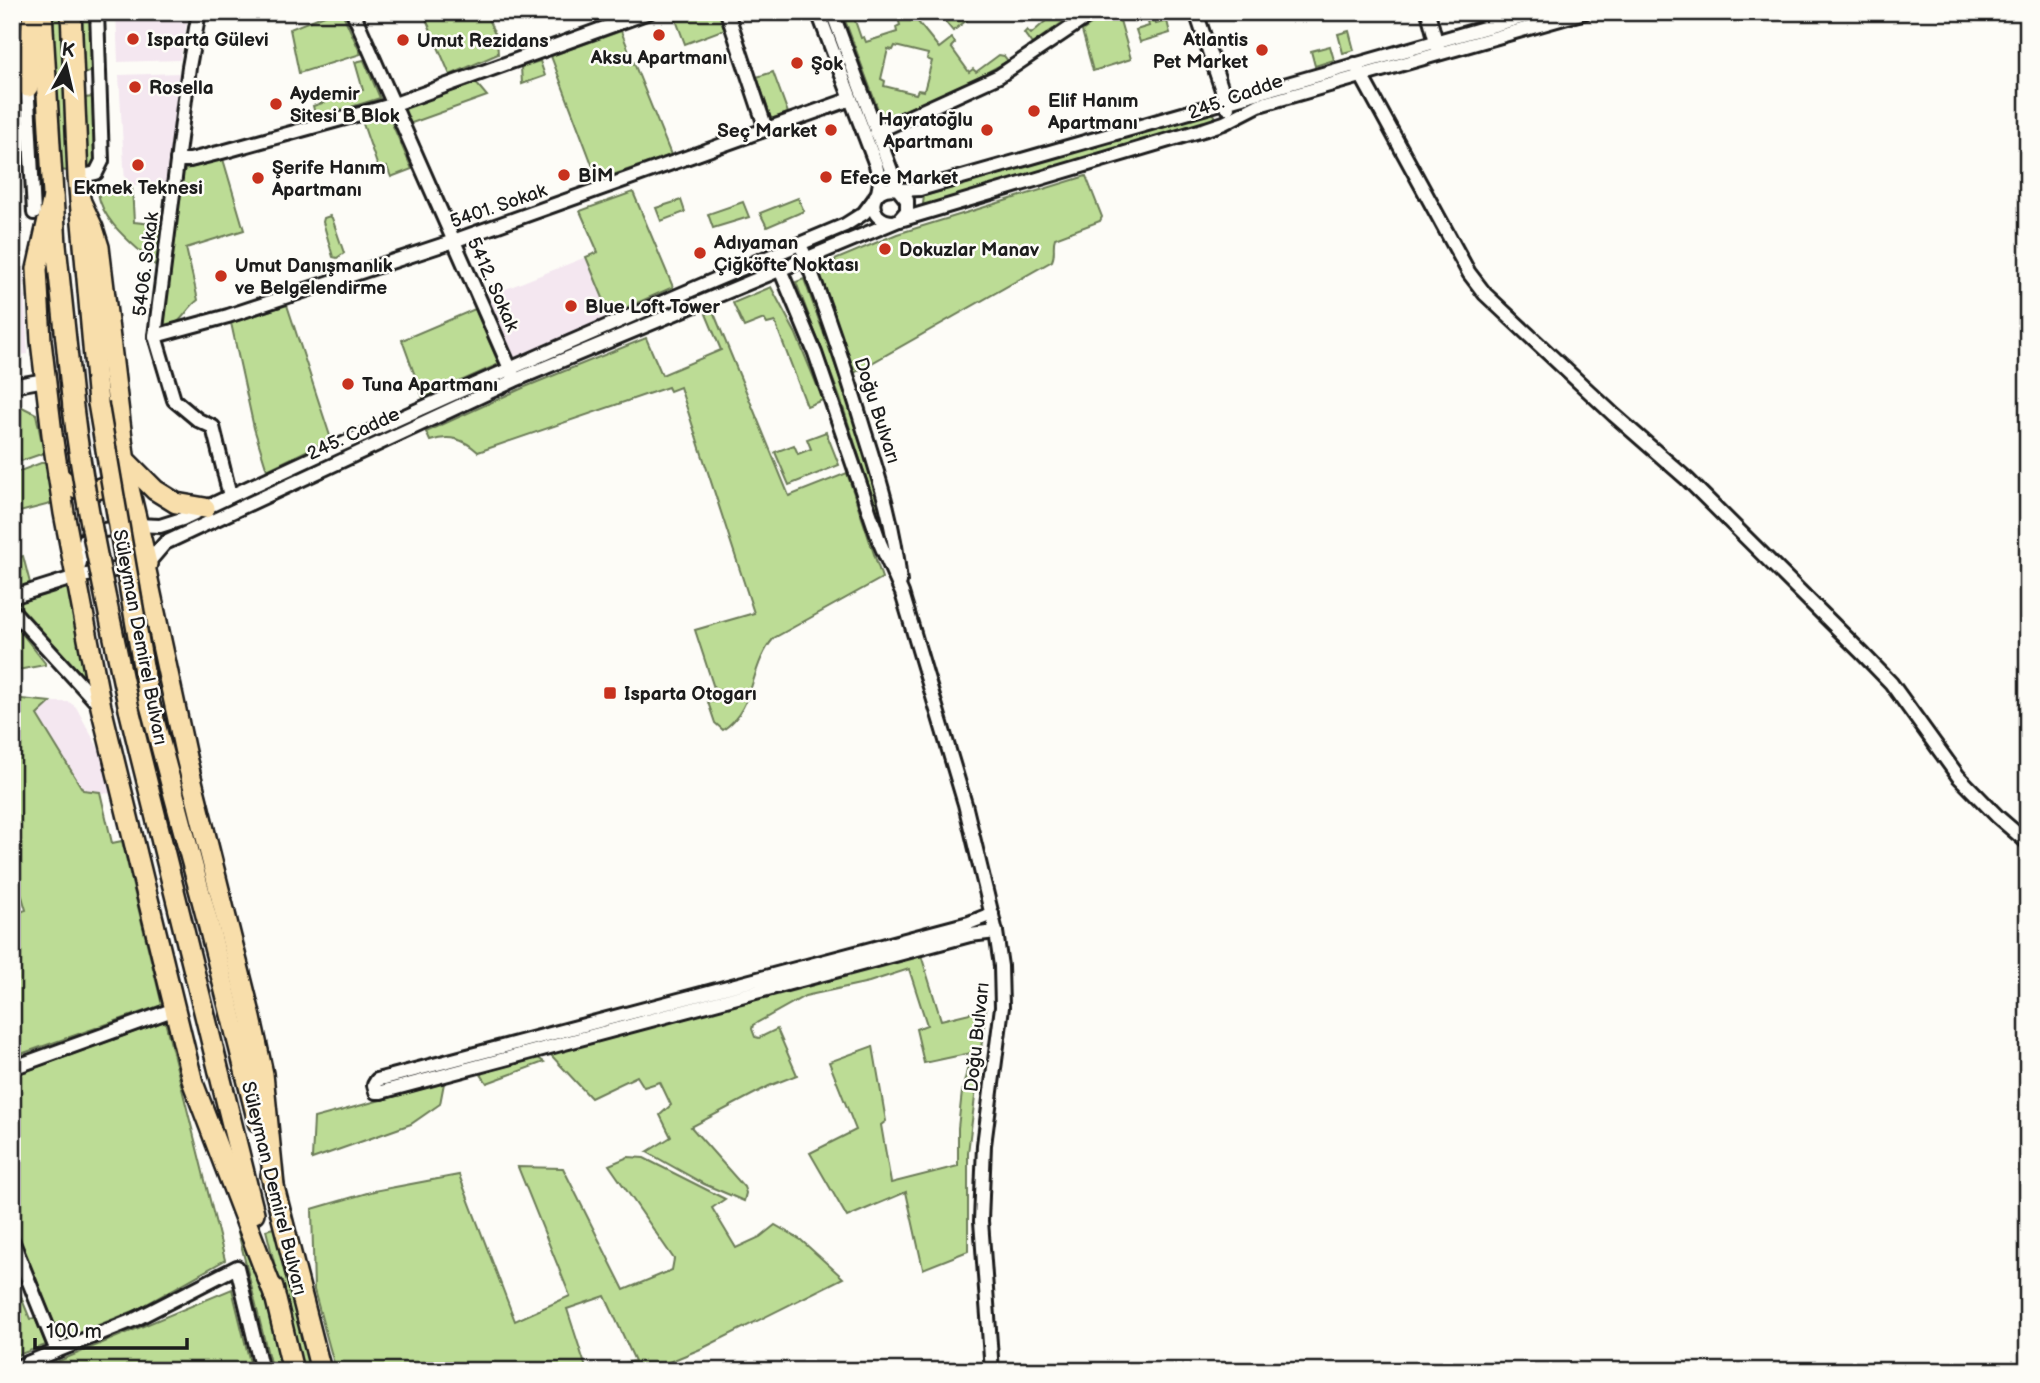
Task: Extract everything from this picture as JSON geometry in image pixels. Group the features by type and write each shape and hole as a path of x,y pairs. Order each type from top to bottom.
{"highway":[{"path":"28,87 33,12"},
{"name":"Süleyman Demirel Bulvarı","path":"42,12 65,340 79,453 100,568 129,709 293,1371"},
{"name":"Süleyman Demirel Bulvarı","path":"71,12 78,177 98,404 149,701 321,1371"},
{"path":"53,197 37,269 45,380 58,475 101,707 193,1083 275,1297"},
{"path":"80,200 93,228 103,272 124,459 136,525 147,564 145,566 159,636 251,1018 262,1074 274,1186"},
{"path":"58,475 76,489 98,490 116,478 124,459"},
{"path":"124,459 155,490 176,503 205,508"},
{"path":"89,647 91,633 98,621 109,613 122,609 136,611 148,618 159,636"}],"street":[{"path":"24,12 34,213"},
{"path":"78,177 96,173 102,164 97,12"},
{"name":"5406. Sokak","path":"199,12 189,67 155,336 174,400 198,420 214,427 230,496"},
{"name":"5412. Sokak","path":"353,12 512,374"},
{"path":"727,12 766,130"},
{"path":"818,12 878,173 875,212 883,220 897,221 904,216 908,206 905,195 899,190 832,12"},
{"path":"876,132 999,76 1094,12"},
{"path":"1196,12 1232,118"},
{"path":"1428,12 1438,47"},
{"name":"245. Cadde","path":"1438,47 1540,12"},
{"name":"245. Cadde","path":"899,190 920,189 1226,100 1358,70 1438,47 1585,12"},
{"path":"177,160 190,160 222,152 392,104 646,13"},
{"path":"1358,70 1469,273 1485,293 1594,397 1705,496 1869,660 1891,683 1958,776 2028,843"},
{"name":"245. Cadde","path":"147,564 165,542 512,374 897,221 1206,129 1259,105 1358,70"},
{"path":"74,90 100,89"},
{"name":"5401. Sokak","path":"155,336 228,316 454,241 851,99"},
{"path":"876,197 884,188 899,190"},
{"name":"245. Cadde","path":"76,577 86,538 104,530 136,525 160,526 205,508 855,220 864,214 876,197"},
{"name":"Doğu Bulvarı","path":"800,244 848,376 886,501 895,535 902,593"},
{"name":"Doğu Bulvarı","path":"774,255 830,394 880,543 902,593 965,804 996,932 1001,966 1002,1007 984,1144 981,1221 992,1371"},
{"path":"12,386 45,380"},
{"path":"12,597 76,577 147,564"},
{"path":"12,610 101,707"},
{"path":"992,915 377,1080 374,1085 376,1092 381,1093 970,935 996,932"},
{"path":"12,1068 175,1009"},
{"path":"12,1240 57,1351"},
{"path":"12,1369 136,1319 237,1267 262,1371"}],"shaded area":[{"path":"116,12 189,12 180,60 118,62"},
{"path":"179,73 167,183 132,186 125,184 119,75"},
{"path":"12,100 18,178 12,180"},
{"path":"20,214 28,354 12,356 12,216"},
{"path":"586,257 610,315 514,358 488,296"},
{"path":"12,520 30,583 12,589"},
{"path":"51,702 69,702 76,707 102,755 113,794 84,791 36,715"}],"green space":[{"path":"52,12 64,12 69,171 58,170"},
{"path":"82,12 91,12 93,71 84,74"},
{"path":"332,12 342,12 361,54 299,73 290,29"},
{"path":"423,12 485,12 497,39 498,54 450,75"},
{"path":"673,12 719,12 725,29 685,44"},
{"path":"842,12 852,12 861,38 864,37 866,42 897,32 896,27 900,25 896,12 910,12 939,48 952,38 955,43 951,47 969,72 973,69 976,72 999,55 1008,61 964,85 882,120","holes":["895,46 928,54 927,59 932,61 924,91 918,90 916,94 884,86 885,81 881,79 888,49 893,50"]},
{"path":"937,12 977,12 953,31"},
{"path":"1056,12 1077,12 1032,44 1024,33 1027,30 1031,34"},
{"path":"1110,12 1126,12 1119,17 1131,59 1093,71 1082,31"},
{"path":"1154,20 1156,24 1167,21 1170,33 1140,42 1136,30 1149,26 1148,22"},
{"path":"621,31 671,155 598,180 551,56"},
{"path":"1349,31 1354,50 1343,53 1338,34"},
{"path":"1330,46 1334,60 1315,66 1311,51"},
{"path":"364,60 380,98 316,118 313,106 363,90 355,62"},
{"path":"540,61 545,76 522,84 521,67"},
{"path":"773,72 788,113 771,119 757,77"},
{"path":"476,83 487,96 409,124 404,114 406,107"},
{"path":"93,97 95,162 93,167 88,167 85,98"},
{"path":"1213,112 1216,118 1214,121 923,204 924,196"},
{"path":"383,116 390,119 412,169 391,177 387,167 379,170 362,121"},
{"path":"223,159 244,230 186,248 198,300 175,324 164,325 182,174 186,169"},
{"path":"1086,176 1102,217 1100,221 1055,238 1052,261 854,373 818,267 897,234"},
{"path":"125,184 132,186 134,222 162,225 156,266 113,224 101,204 98,193"},
{"path":"633,192 673,287 610,315 586,257 598,252 580,211"},
{"path":"798,198 804,211 767,227 760,213"},
{"path":"681,200 685,212 661,221 656,208"},
{"path":"743,202 749,217 713,228 708,214"},
{"path":"330,216 344,253 337,258 333,257 323,222 324,218"},
{"path":"804,279 842,384 886,522 887,542 840,398 796,282"},
{"path":"771,287 796,334 823,400 807,406 775,322 767,324 764,319 744,327 733,303"},
{"path":"287,305 331,439 267,470 254,428 231,323"},
{"path":"475,309 499,364 423,398 402,340"},
{"path":"713,311 789,496 847,473 882,578 774,638 760,661 741,710 734,721 723,730 715,723 708,702 718,701 723,692 714,688 695,630 754,613 680,387 670,391 668,387 478,452 456,439 430,441 426,432 525,387 646,338 662,375 721,350 706,314"},
{"path":"12,402 36,414 44,453 21,461 12,433"},
{"path":"826,432 839,465 789,485 775,452 794,445 798,454 811,449 807,439"},
{"path":"46,461 54,503 12,514 12,474"},
{"path":"23,556 30,583 12,589 12,560"},
{"path":"70,586 85,675 83,676 16,602"},
{"path":"12,621 45,663 45,665 12,671"},
{"path":"12,698 51,702 37,715 83,790 100,792 112,843 122,841 162,1005 12,1057 12,915 26,910 12,863 12,733 18,728 12,717"},
{"path":"921,955 941,1020 986,1009 968,1153 968,1251 923,1269 906,1192 847,1217 810,1153 856,1130 829,1062 873,1046 886,1121 881,1125 891,1183 958,1166 962,1092 971,1053 924,1063 916,1029 927,1025 909,969 869,982 805,996 753,1025 755,1037 759,1038 777,1029 797,1075 769,1086 691,1127 744,1187 744,1201 704,1184 647,1152 671,1137 660,1115 671,1105 660,1082 644,1087 637,1076 591,1098 550,1054"},
{"path":"165,1021 225,1260 136,1310 61,1340 12,1222 12,1076"},
{"path":"538,1058 544,1062 487,1083 480,1073"},
{"path":"444,1083 440,1104 411,1124 312,1159 314,1118"},
{"path":"217,1146 247,1224 283,1371 272,1371"},
{"path":"628,1157 644,1158 725,1199 712,1208 736,1248 760,1237 775,1225 801,1240 843,1278 703,1348 652,1369 589,1371 635,1361 605,1296 567,1309 587,1371 336,1371 314,1290 312,1209 374,1191 459,1175 515,1321 570,1296 518,1167 563,1168 624,1290 672,1270 674,1259 609,1165"},
{"path":"277,1227 314,1371 301,1371 266,1230"},
{"path":"12,1275 30,1319 35,1318 46,1345 12,1357"},
{"path":"232,1289 252,1371 209,1371 207,1364 178,1371 35,1371"}],"place":[{"name":"Aksu Apartmanı","path":"659,35"},
{"name":"Isparta Gülevi","path":"133,39"},
{"name":"Umut Rezidans","path":"403,40"},
{"name":"Atlantis Pet Market","path":"1262,50"},
{"name":"Şok","path":"797,63"},
{"name":"Rosella","path":"135,87"},
{"name":"Aydemir Sitesi B Blok","path":"276,104"},
{"name":"Elif Hanım Apartmanı","path":"1034,111"},
{"name":"Seç Market","path":"831,130"},
{"name":"Hayratoğlu Apartmanı","path":"987,130"},
{"name":"Ekmek Teknesi","path":"138,165"},
{"name":"BİM","path":"564,175"},
{"name":"Efece Market","path":"826,177"},
{"name":"Şerife Hanım Apartmanı","path":"258,178"},
{"name":"Dokuzlar Manav","path":"885,249"},
{"name":"Adıyaman Çiğköfte Noktası","path":"700,253"},
{"name":"Umut Danışmanlık ve Belgelendirme","path":"221,276"},
{"name":"Blue Loft Tower","path":"571,306"},
{"name":"Tuna Apartmanı","path":"348,384"},
{"name":"Isparta Otogarı","path":"610,693"}]}
